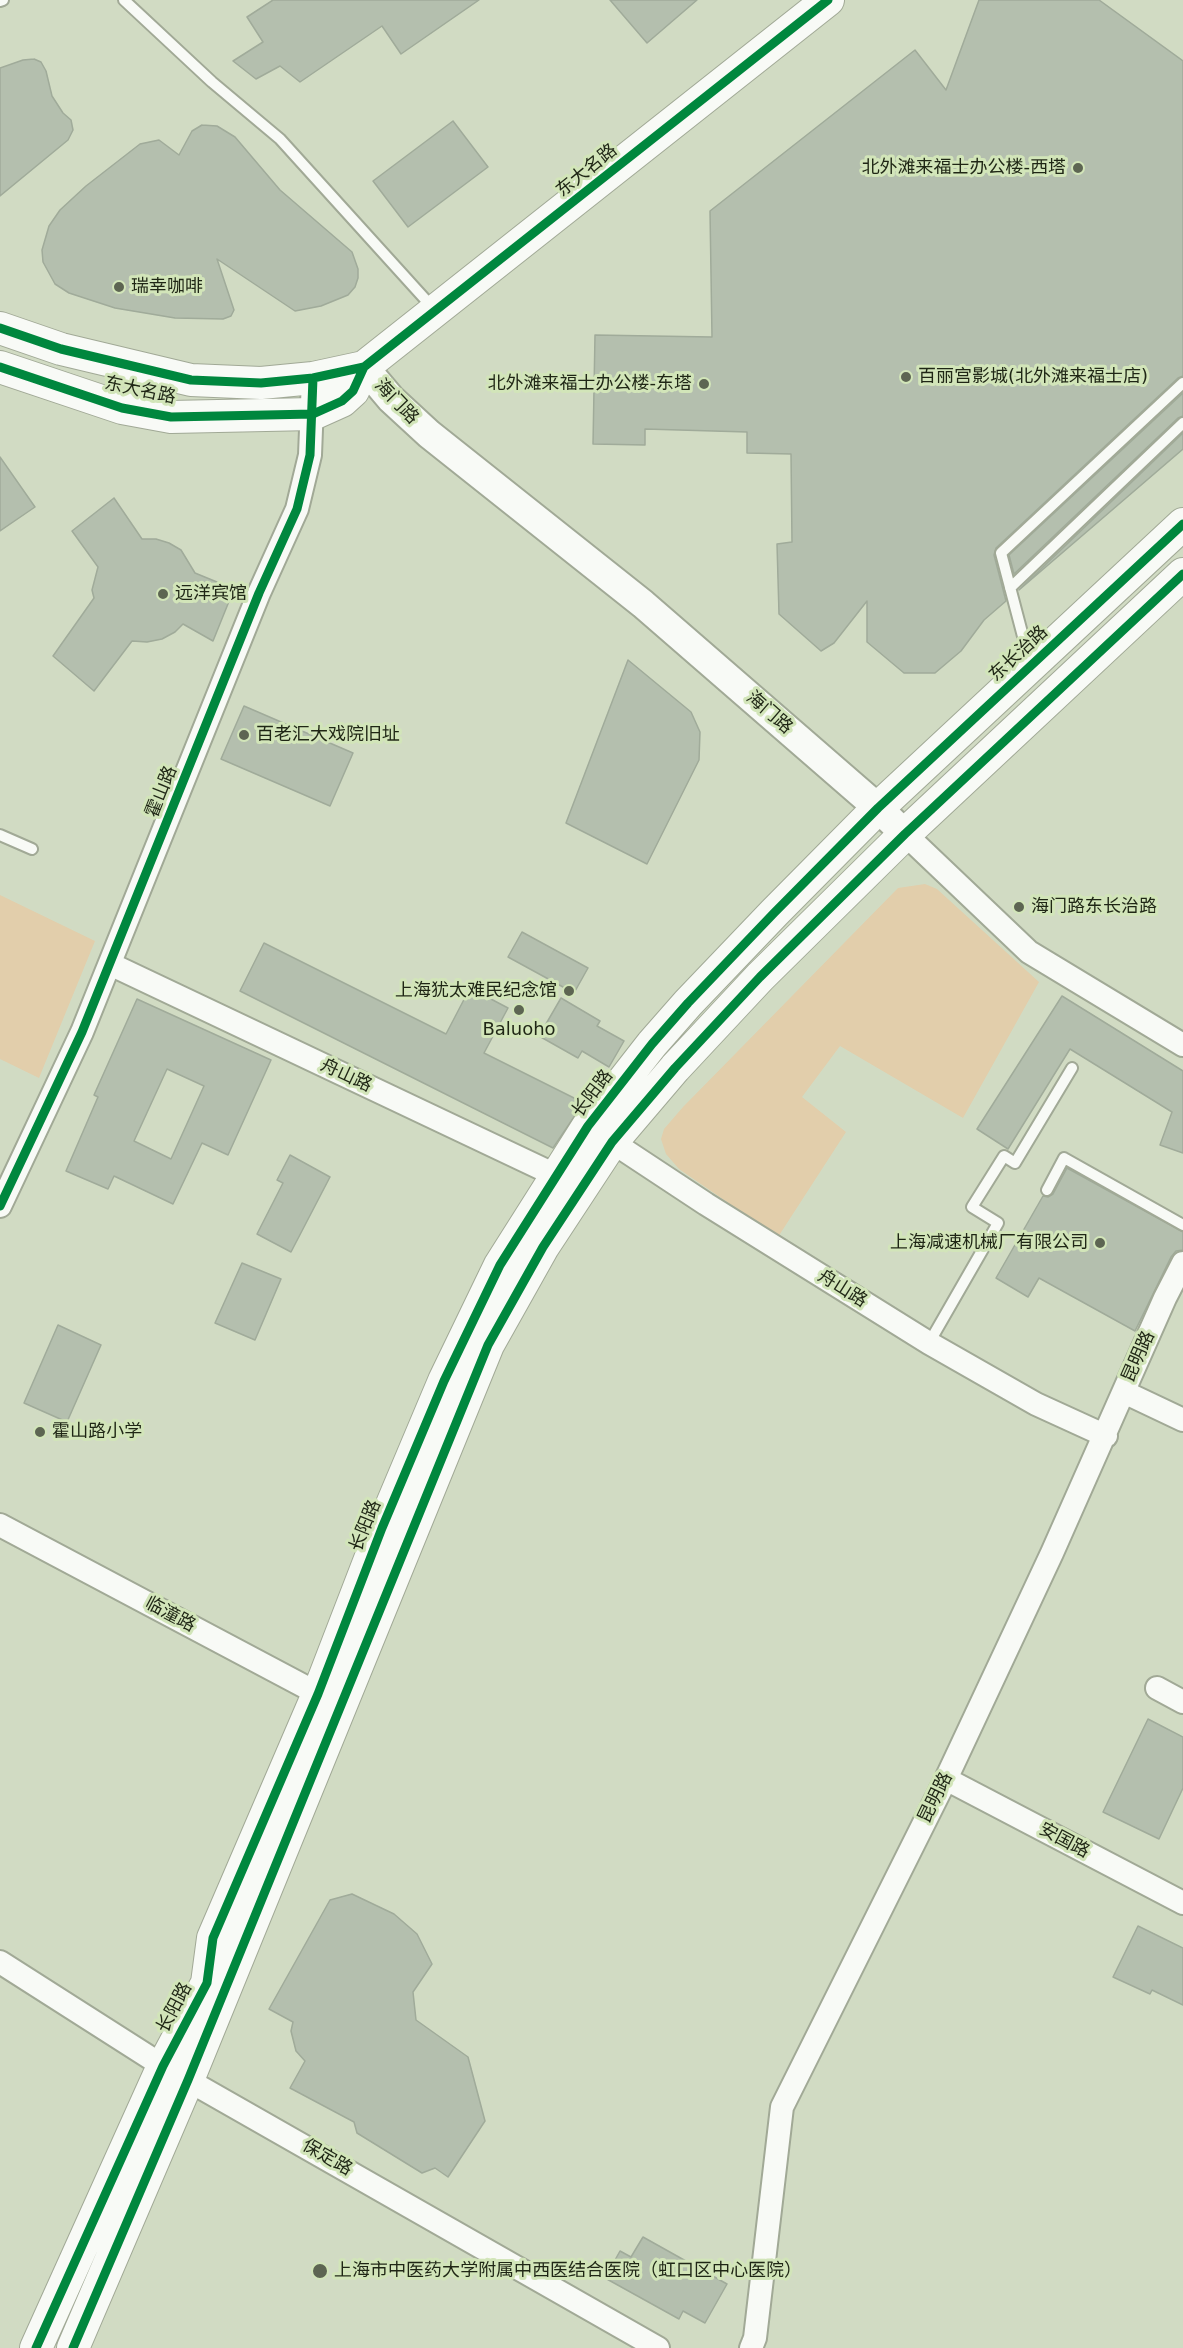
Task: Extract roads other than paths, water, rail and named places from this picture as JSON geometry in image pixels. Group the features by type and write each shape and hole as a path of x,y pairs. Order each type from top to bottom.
{"main road":[{"name":"东大名路","path":"0,327 60,349 191,380 261,382 313,378 364,367 828,0"},
{"name":"东大名路","path":"0,367 122,408 171,417 313,414 342,401 353,391 364,367"},
{"name":"东长治路","path":"878,808 1183,524"},
{"path":"905,834 1183,574"},
{"name":"长阳路","path":"74,2348 207,1983 213,1938 330,1699 382,1528 444,1381 500,1264 570,1182 652,1044 774,913 878,808"},
{"name":"长阳路","path":"600,1134 675,1068 760,977 905,834"},
{"name":"长阳路","path":"36,2348 175,2073"}],"street":[{"name":"海门路","path":"364,367 390,399 429,434 643,604 878,808 1029,952 1183,1045"},
{"name":"霍山路","path":"0,1206 82,1032 259,594 297,509 310,455 313,378"},
{"name":"舟山路","path":"110,964 570,1182"},
{"name":"舟山路","path":"600,1134 706,1204 929,1343 1036,1404 1106,1436"},
{"name":"昆明路","path":"751,2348 756,2338 782,2107 946,1779 1106,1436 1165,1298 1183,1263"},
{"path":"1124,1392 1183,1420"},
{"name":"临潼路","path":"0,1525 330,1699"},
{"path":"1157,1688 1183,1702"},
{"name":"安国路","path":"946,1779 1183,1903"},
{"name":"保定路","path":"0,1962 175,2073 658,2348"}],"lane":[{"path":"124,0 212,82 280,139 436,312"},
{"path":"1031,666 1001,553 1183,383"},
{"path":"1010,588 1183,423"},
{"path":"0,835 32,849"},
{"path":"929,1343 998,1223 972,1207 1004,1156 1015,1163 1072,1068"},
{"path":"1047,1190 1064,1158 1183,1225"}],"place":[{"name":"北外滩来福士办公楼-西塔","path":"1078,168"},
{"name":"瑞幸咖啡","path":"119,287"},
{"name":"百丽宫影城(北外滩来福士店)","path":"906,377"},
{"name":"北外滩来福士办公楼-东塔","path":"704,384"},
{"name":"远洋宾馆","path":"163,594"},
{"name":"百老汇大戏院旧址","path":"244,735"},
{"name":"海门路东长治路","path":"1019,907"},
{"name":"上海犹太难民纪念馆","path":"569,991"},
{"name":"Baluoho","path":"519,1010"},
{"name":"上海减速机械厂有限公司","path":"1100,1243"},
{"name":"霍山路小学","path":"40,1432"},
{"name":"上海市中医药大学附属中西医结合医院（虹口区中心医院）","path":"320,2271"}]}
